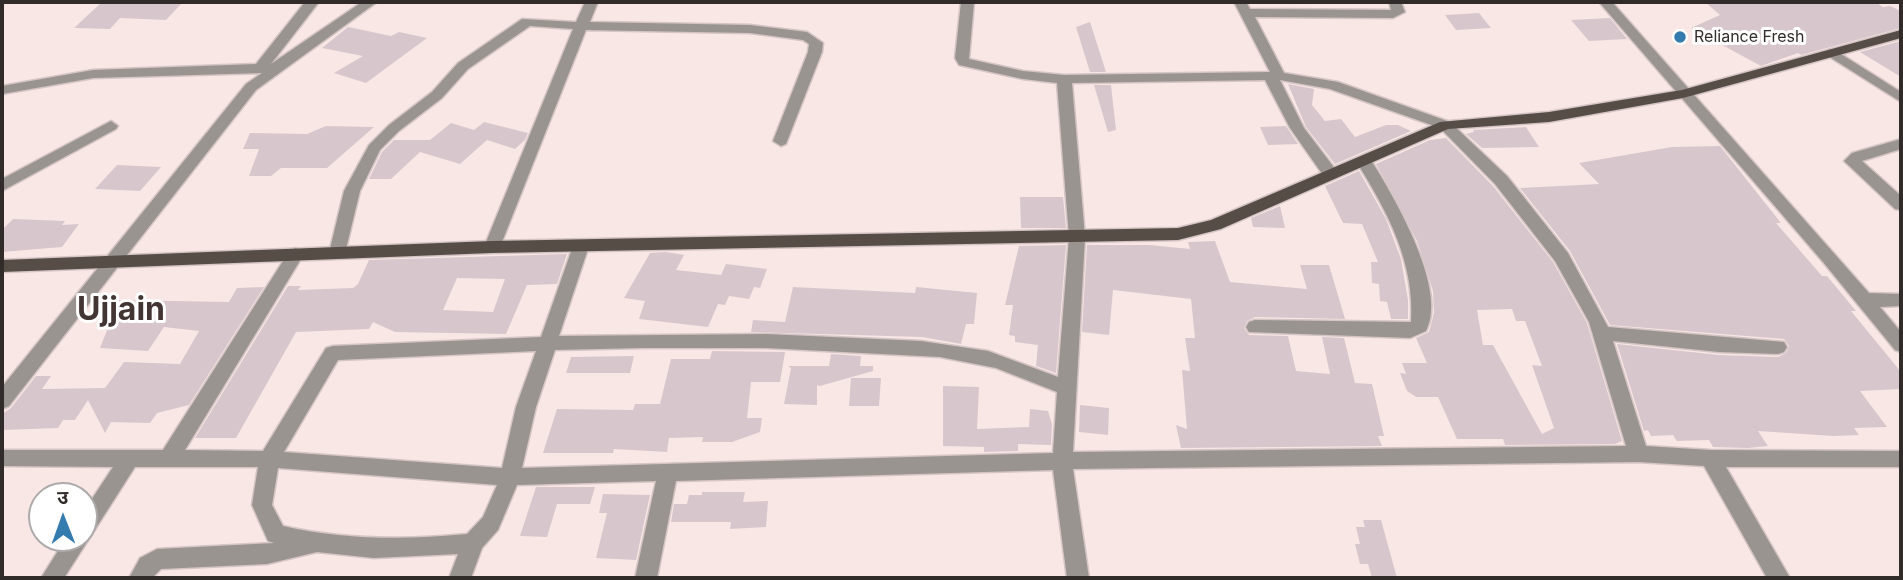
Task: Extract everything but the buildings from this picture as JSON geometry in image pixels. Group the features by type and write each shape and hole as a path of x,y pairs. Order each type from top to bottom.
{"main road":[{"path":"2,266 492,247 1178,234 1215,225 1446,125 1549,117 1682,94 1901,34"}],"street":[{"path":"261,67 312,2"},
{"path":"2,401 251,87 370,2"},
{"path":"492,247 591,2"},
{"path":"967,2 964,62 1023,75 1064,79 1275,76 1334,85 1446,125 1501,180 1562,257 1602,333 1638,454"},
{"path":"1336,2 1347,13"},
{"path":"1331,174 1305,142 1284,108 1275,76 1243,7 1393,15 1398,12 1395,2"},
{"path":"1605,2 1682,94 1865,300 1901,345"},
{"path":"337,253 352,191 374,148 383,137 437,95 463,66 522,24 534,22 581,26 750,29 813,39 816,43 815,52 790,110 781,141"},
{"path":"1833,53 1901,98"},
{"path":"2,90 93,74 278,68"},
{"path":"1064,79 1077,237 1062,461 1078,578"},
{"path":"2,186 111,126"},
{"path":"1901,144 1857,157 1852,161 1901,205"},
{"path":"1255,327 1410,331 1420,326 1423,304 1413,257 1391,204 1364,160"},
{"path":"460,578 473,543 491,523 510,477 526,407 581,246"},
{"path":"170,457 296,254"},
{"path":"1865,300 1901,300"},
{"path":"1602,333 1778,347"},
{"path":"473,543 409,550 313,544 276,534 262,505 269,459 334,353 749,339 921,348 977,356 1066,388"},
{"path":"2,458 269,459 510,477 1062,461 1638,454 1710,458 1901,459"},
{"path":"98,507 130,457"},
{"path":"1710,458 1779,578"},
{"path":"646,578 668,471"},
{"path":"140,578 148,565 157,559 267,554 313,544"},
{"path":"52,578 69,552"}],"place":[{"name":"Reliance Fresh","path":"1680,37"}],"district":[{"name":"Ujjain","path":"121,310"}]}
